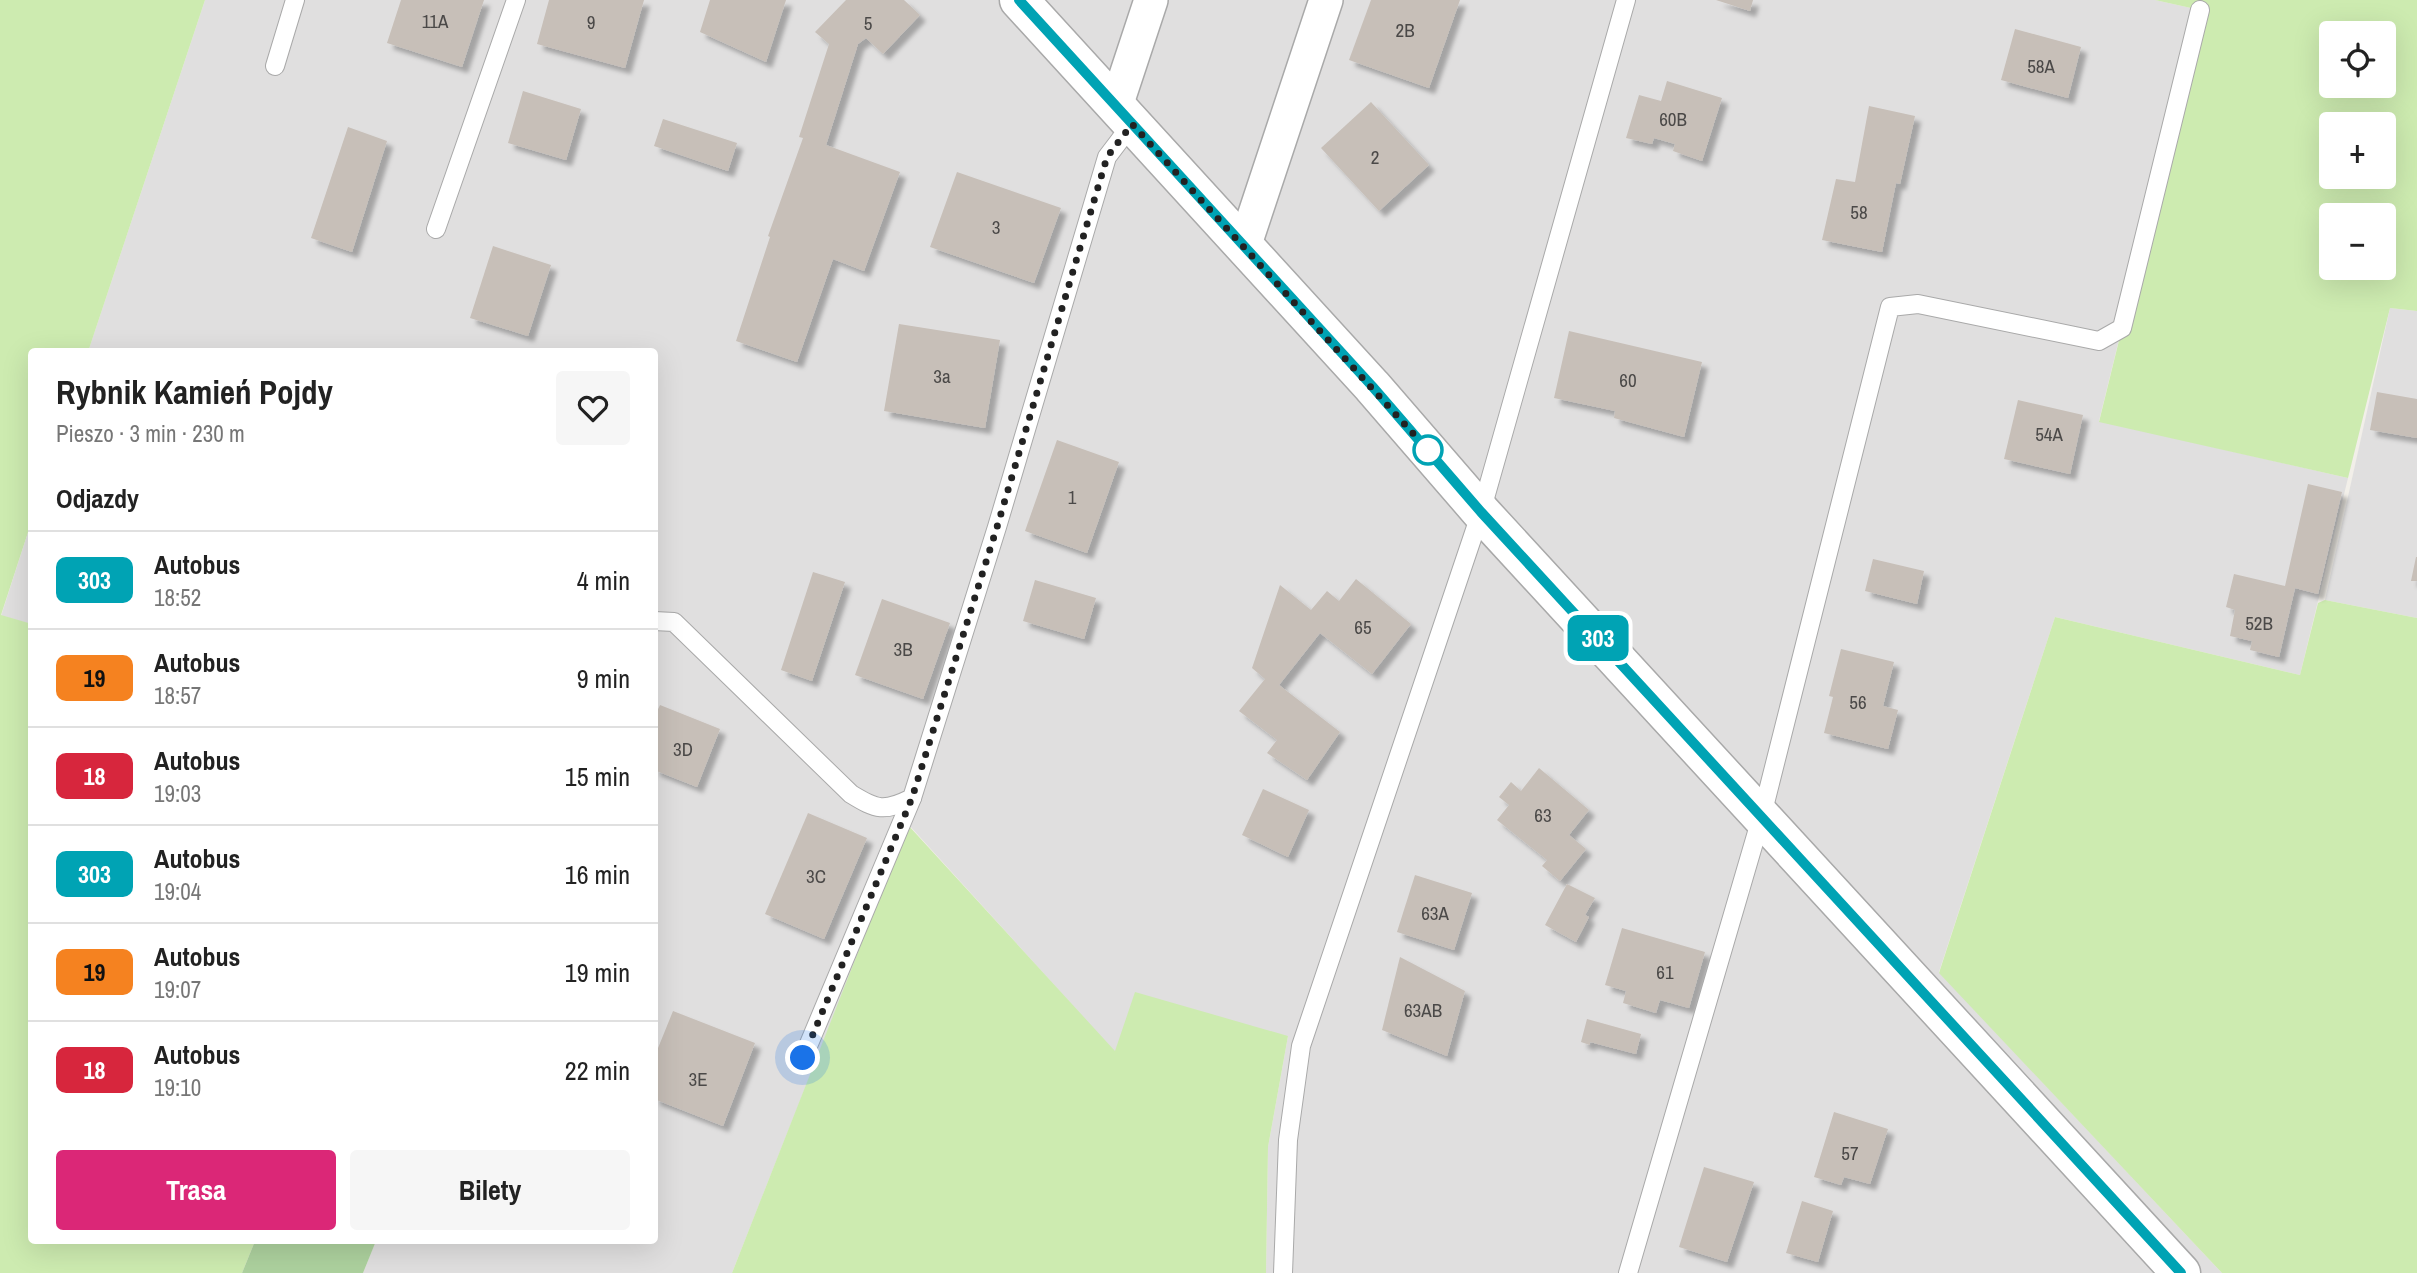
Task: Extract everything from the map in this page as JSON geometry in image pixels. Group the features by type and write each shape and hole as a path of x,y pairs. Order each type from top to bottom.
{"street":[{"path":"1019,0 1372,386 1481,512 2179,1272"},
{"path":"1124,115 1151,0"},
{"path":"1244,247 1326,0"}],"lane":[{"path":"275,66 295,0"},
{"path":"436,229 516,0"},
{"path":"1283,1273 1288,1140 1301,1046 1481,512 1626,0"},
{"path":"1628,1273 1762,815 1890,306 1918,304 2099,341 2122,328 2200,10"},
{"path":"803,1058 912,798 997,527 1107,157 1124,115"},
{"path":"658,621 674,622 851,794 872,807 893,808 912,798"}],"shaded area":[{"path":"205,0 2155,0 2200,10 2099,421 2348,478 2300,675 2055,617 1939,972 2222,1273 1266,1273 1268,1147 1288,1036 1115,1052 909,825 732,1273 363,1273 375,1244 658,1244 658,348 89,348"},
{"path":"2390,308 2417,311 2417,618 2325,600"},
{"path":"28,532 28,623 1,616"}],"green space":[{"path":"0,0 205,0 89,348 28,348 28,532 1,615 28,623 28,1244 254,1244 242,1273 0,1273"},
{"path":"2155,0 2417,0 2417,311 2390,308 2348,478 2099,422 2200,10"},
{"path":"2325,600 2417,618 2417,1273 2222,1273 1939,973 2055,617 2300,675 2318,603"},
{"path":"908,825 1115,1051 1135,992 1288,1036 1268,1147 1266,1273 732,1273"},
{"path":"254,1244 375,1244 363,1273 242,1273"}],"building":[{"path":"401,0 484,0 462,67 387,43"},
{"path":"549,0 644,0 625,68 537,44"},
{"path":"710,0 786,0 766,62 700,32"},
{"path":"846,0 904,0 920,15 883,54 866,38 858,44 826,145 900,172 864,271 833,259 797,362 736,341 770,237 768,236 803,138 799,137 829,44 815,32"},
{"path":"1371,0 1460,0 1429,88 1349,60"},
{"path":"1716,0 1753,0 1750,11"},
{"path":"2015,29 2081,47 2068,98 2001,80"},
{"path":"1667,81 1722,98 1702,161 1673,151 1675,144 1654,138 1652,144 1626,138 1639,95 1661,101"},
{"path":"523,91 581,109 566,160 508,143"},
{"path":"1371,102 1429,165 1379,211 1321,148"},
{"path":"1869,106 1915,116 1900,184 1896,183 1882,252 1822,240 1836,179 1855,182"},
{"path":"663,119 737,143 728,171 654,146"},
{"path":"348,127 387,141 352,252 311,238"},
{"path":"957,172 1061,208 1034,283 930,247"},
{"path":"493,246 551,265 528,336 470,318"},
{"path":"899,324 1000,340 985,428 884,411"},
{"path":"1569,331 1702,362 1684,437 1614,418 1615,411 1554,398"},
{"path":"2377,392 2417,399 2417,438 2370,430"},
{"path":"2018,400 2083,415 2070,474 2004,459"},
{"path":"1057,440 1119,462 1087,553 1025,531"},
{"path":"2308,484 2342,492 2318,594 2295,588 2279,657 2250,650 2252,641 2230,636 2235,610 2226,607 2234,574 2285,586"},
{"path":"2416,557 2417,581 2411,581"},
{"path":"1873,559 1924,571 1917,604 1865,591"},
{"path":"813,572 845,582 812,681 781,670"},
{"path":"1356,579 1411,624 1372,674 1320,633 1279,685 1340,732 1307,780 1267,753 1277,740 1239,711 1265,679 1252,668 1280,585 1311,610 1327,591 1339,601"},
{"path":"1035,580 1096,598 1084,639 1023,621"},
{"path":"882,599 950,623 923,699 855,675"},
{"path":"1841,649 1894,662 1883,706 1898,710 1888,749 1824,733 1833,697 1829,696"},
{"path":"660,705 720,729 697,787 658,772"},
{"path":"1539,768 1589,810 1569,835 1586,849 1560,881 1542,866 1547,860 1497,820 1509,805 1499,797 1511,782 1521,791"},
{"path":"1263,789 1309,810 1288,857 1242,835"},
{"path":"808,813 867,838 824,939 765,914"},
{"path":"1415,875 1472,893 1454,950 1397,932"},
{"path":"1567,884 1595,898 1585,915 1589,917 1576,942 1545,925"},
{"path":"1622,928 1705,952 1689,1008 1660,1000 1656,1013 1623,1003 1626,991 1605,985"},
{"path":"1400,957 1465,991 1447,1056 1382,1030"},
{"path":"673,1011 755,1043 723,1126 658,1101 658,1048"},
{"path":"1587,1019 1641,1034 1636,1054 1581,1042"},
{"path":"1834,1112 1888,1129 1870,1184 1844,1177 1841,1185 1814,1177"},
{"path":"1704,1167 1754,1182 1727,1262 1679,1247"},
{"path":"1802,1201 1833,1211 1818,1262 1786,1253"}],"bus line":[{"name":"303","path":"1019,0 1372,386 1481,512 2181,1273"}],"route":[{"path":"803,1058 912,798 997,527 1107,157 1132,124 1428,450"}]}
